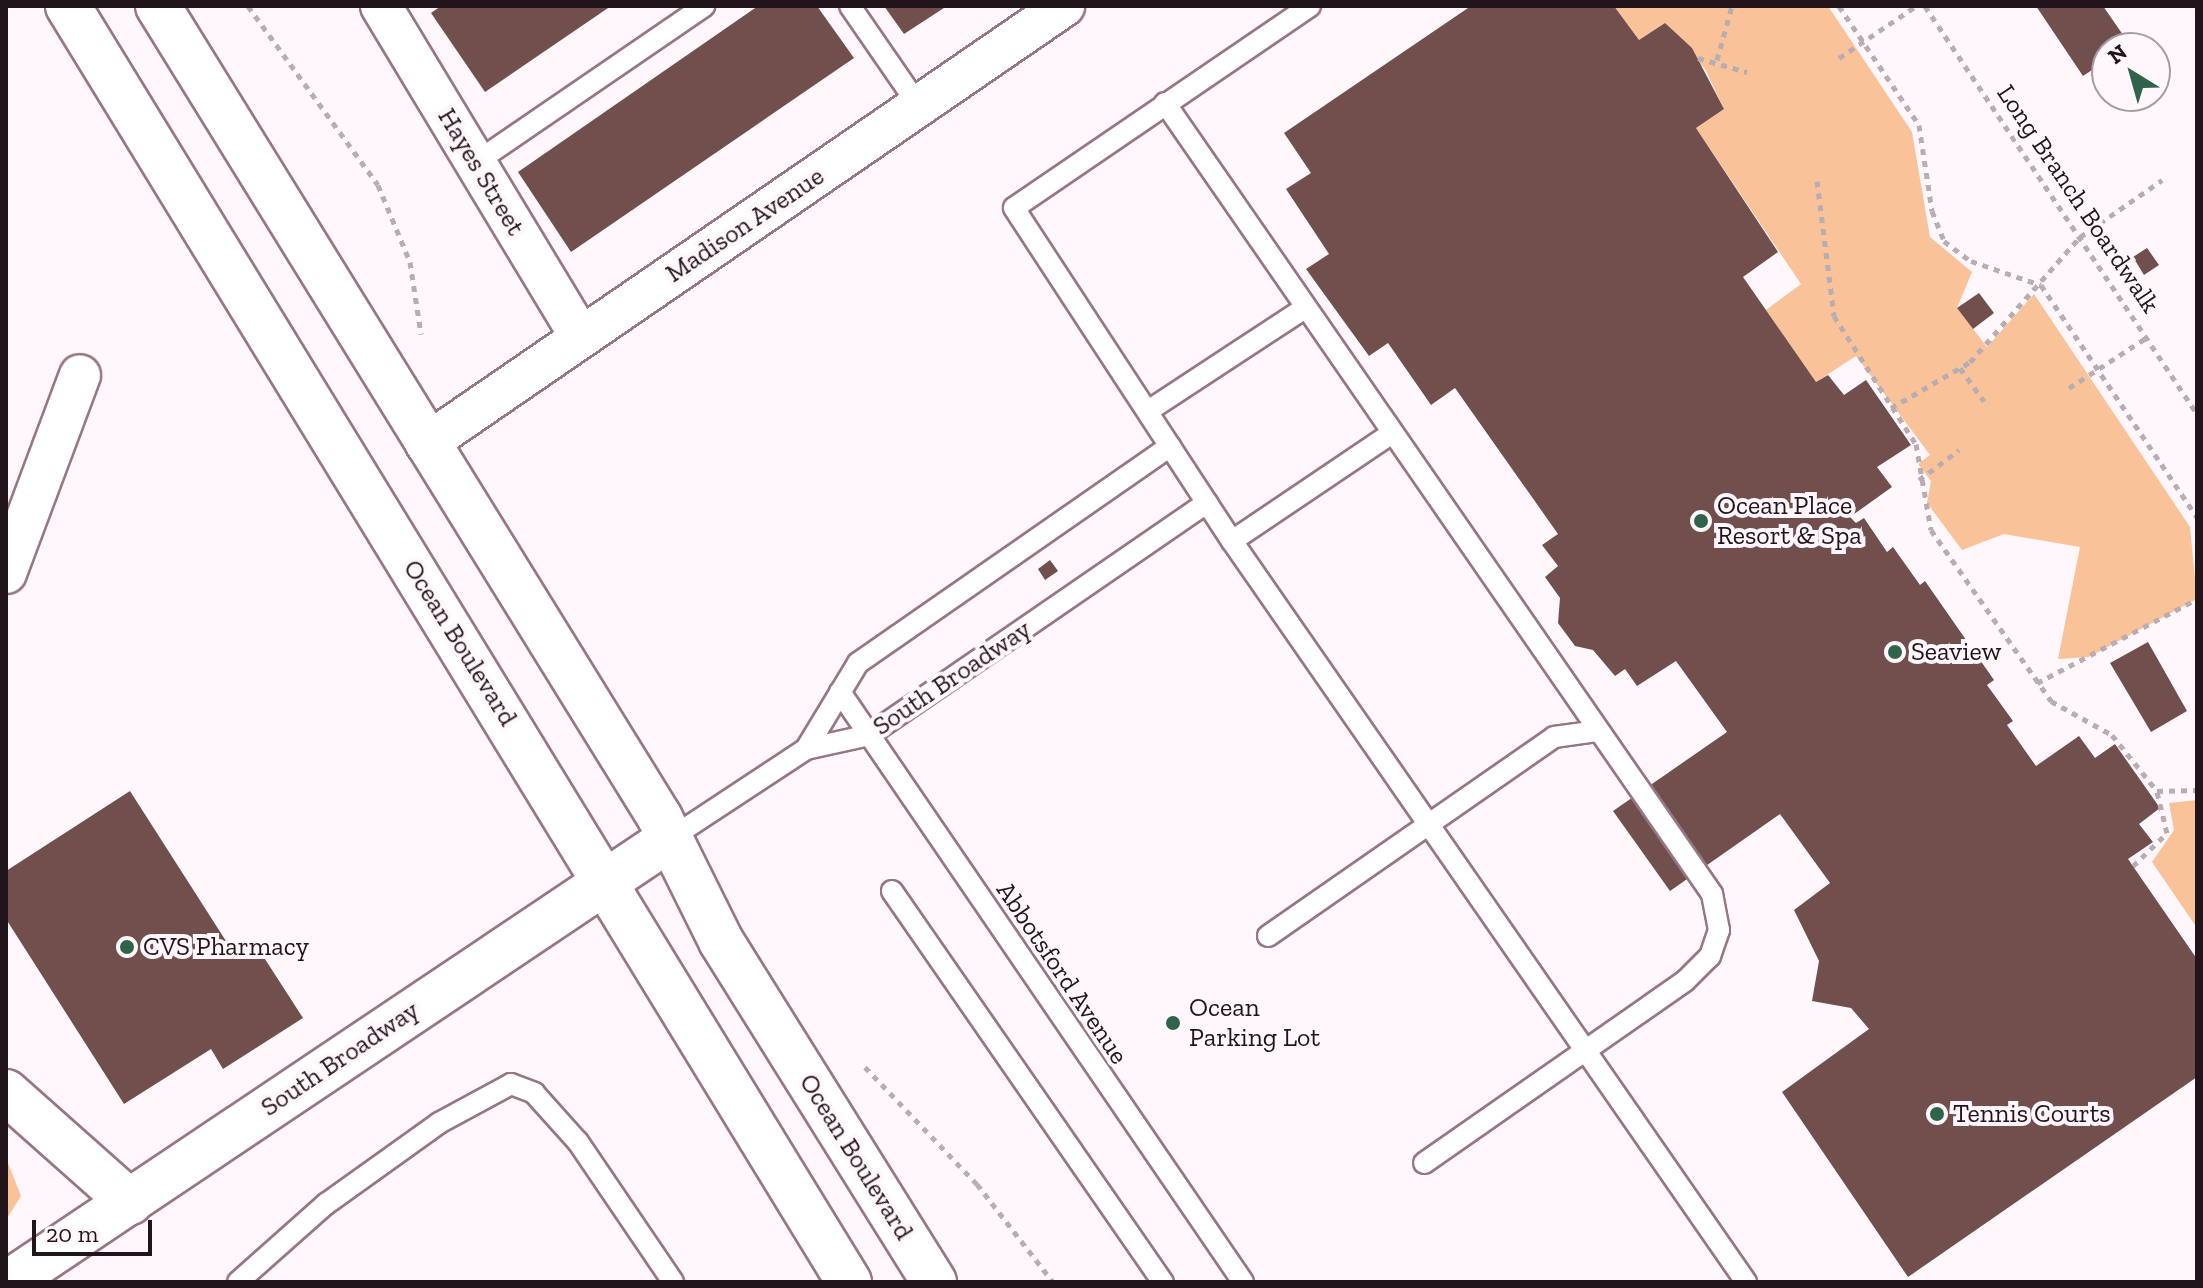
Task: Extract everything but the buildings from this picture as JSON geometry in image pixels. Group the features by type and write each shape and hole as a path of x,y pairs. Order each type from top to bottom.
{"main road":[{"name":"Ocean Boulevard","path":"68,6 849,1282"},
{"name":"Ocean Boulevard","path":"158,6 671,838 721,941 934,1282"},
{"name":"South Broadway","path":"9,1282 671,838"},
{"path":"6,1092 130,1202"}],"street":[{"name":"Hayes Street","path":"381,6 581,337"},
{"name":"Madison Avenue","path":"426,444 1060,7"},
{"path":"6,573 80,375"}],"lane":[{"path":"475,163 704,6"},
{"path":"850,6 919,106"},
{"path":"1310,6 1014,208 1232,541 1746,1282"},
{"path":"1165,103 1712,894 1719,930 1710,956 1685,981 1424,1163"},
{"path":"1148,411 1305,308"},
{"path":"1232,541 1392,433"},
{"name":"South Broadway","path":"806,749 858,663 1170,446"},
{"name":"South Broadway","path":"806,749 869,735 1207,503"},
{"name":"Abbotsford Avenue","path":"840,692 1243,1282"},
{"path":"1268,936 1554,737 1597,731"},
{"path":"671,838 806,749"},
{"path":"892,891 1163,1282"},
{"path":"241,1281 326,1204 439,1123 511,1084 534,1093 578,1142 673,1282"}],"path":[{"path":"248,6 378,185 410,262 421,334"},
{"path":"1717,60 1732,6"},
{"path":"1839,6 1926,142 1932,211 1944,241 1971,261 2041,285 2197,517"},
{"path":"1839,58 1916,6"},
{"name":"Long Branch Boardwalk","path":"1925,6 2197,414"},
{"path":"1698,58 1717,60 1747,72"},
{"path":"1891,408 1960,368 1995,340 2080,237 2162,180"},
{"path":"1817,181 1834,316 1916,444 1919,480 1931,530 2057,707 2112,735 2157,791 2167,833 2133,866"},
{"path":"2069,388 2146,338"},
{"path":"1960,368 1984,401"},
{"path":"1919,480 1959,450"},
{"path":"2037,683 2197,599"},
{"path":"2157,791 2197,790"},
{"path":"865,1067 977,1184 1053,1282"}],"shaded area":[{"path":"1614,6 1828,6 1912,132 1930,237 1972,272 1957,308 1987,347 2034,294 2190,527 2197,599 2089,657 2058,659 2080,547 2004,534 1962,550 1927,503 1931,481 1918,464 1930,455 1856,356 1816,382 1766,310 1801,284 1696,128 1724,109 1705,69 1665,23 1639,40"},
{"path":"2197,800 2197,928 2152,862 2174,830 2169,803"},
{"path":"6,1158 21,1196 6,1220"}],"place":[{"name":"Ocean Place Resort & Spa","path":"1701,521"},
{"name":"Seaview","path":"1895,652"},
{"name":"CVS Pharmacy","path":"127,947"},
{"name":"Ocean Parking Lot","path":"1173,1023"},
{"name":"Tennis Courts","path":"1937,1114"}]}
